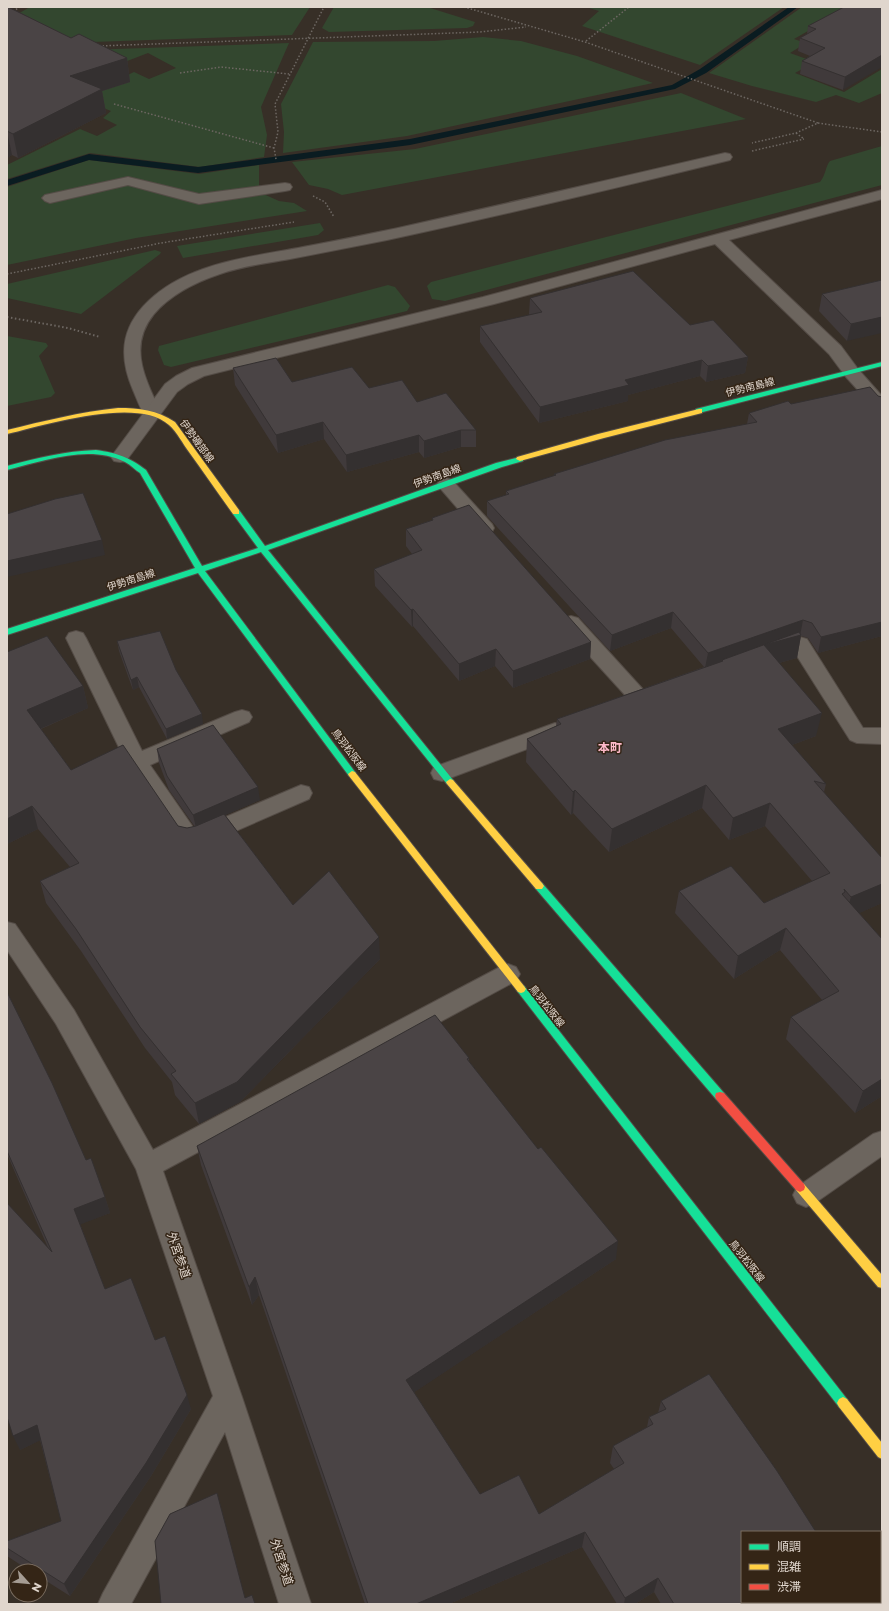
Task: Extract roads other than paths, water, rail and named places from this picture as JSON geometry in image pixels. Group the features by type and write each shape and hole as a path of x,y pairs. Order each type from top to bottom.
{"main road":[{"name":"伊勢南島線","path":"7,632 263,549 499,465 559,447 852,373 882,364"},
{"name":"伊勢磯部線","path":"7,432 115,410 134,410 152,413 163,418 176,428 227,502 263,549"},
{"path":"7,468 67,454 88,452 120,457 132,462 143,472 200,570"},
{"path":"263,549 442,773 882,1283"},
{"name":"鳥羽松阪線","path":"200,570 345,764 882,1452"}],"street":[{"path":"152,413 134,370 131,358 131,345 140,321 148,310 188,281 223,268 242,263 386,235 726,157"},
{"path":"50,198 128,181 199,199 285,187"},
{"path":"120,457 171,388 182,380 198,372 488,301 882,194"},
{"path":"719,239 835,350 852,373 882,406"},
{"path":"446,484 497,542"},
{"path":"561,612 642,701"},
{"path":"76,638 137,762 191,841 301,793"},
{"path":"757,659 800,644 857,735 882,736"},
{"path":"619,709 663,693"},
{"path":"137,762 242,717"},
{"path":"442,773 575,724"},
{"name":"外宮参道","path":"7,931 65,1017 148,1166 228,1397 295,1604"},
{"path":"148,1166 508,974"},
{"path":"806,1195 882,1142"},
{"path":"114,1604 228,1397"}],"waterway":[{"path":"7,183 89,157 198,170 410,142 675,87 703,71 794,7"}],"district":[{"name":"本町","path":"610,747"}]}
